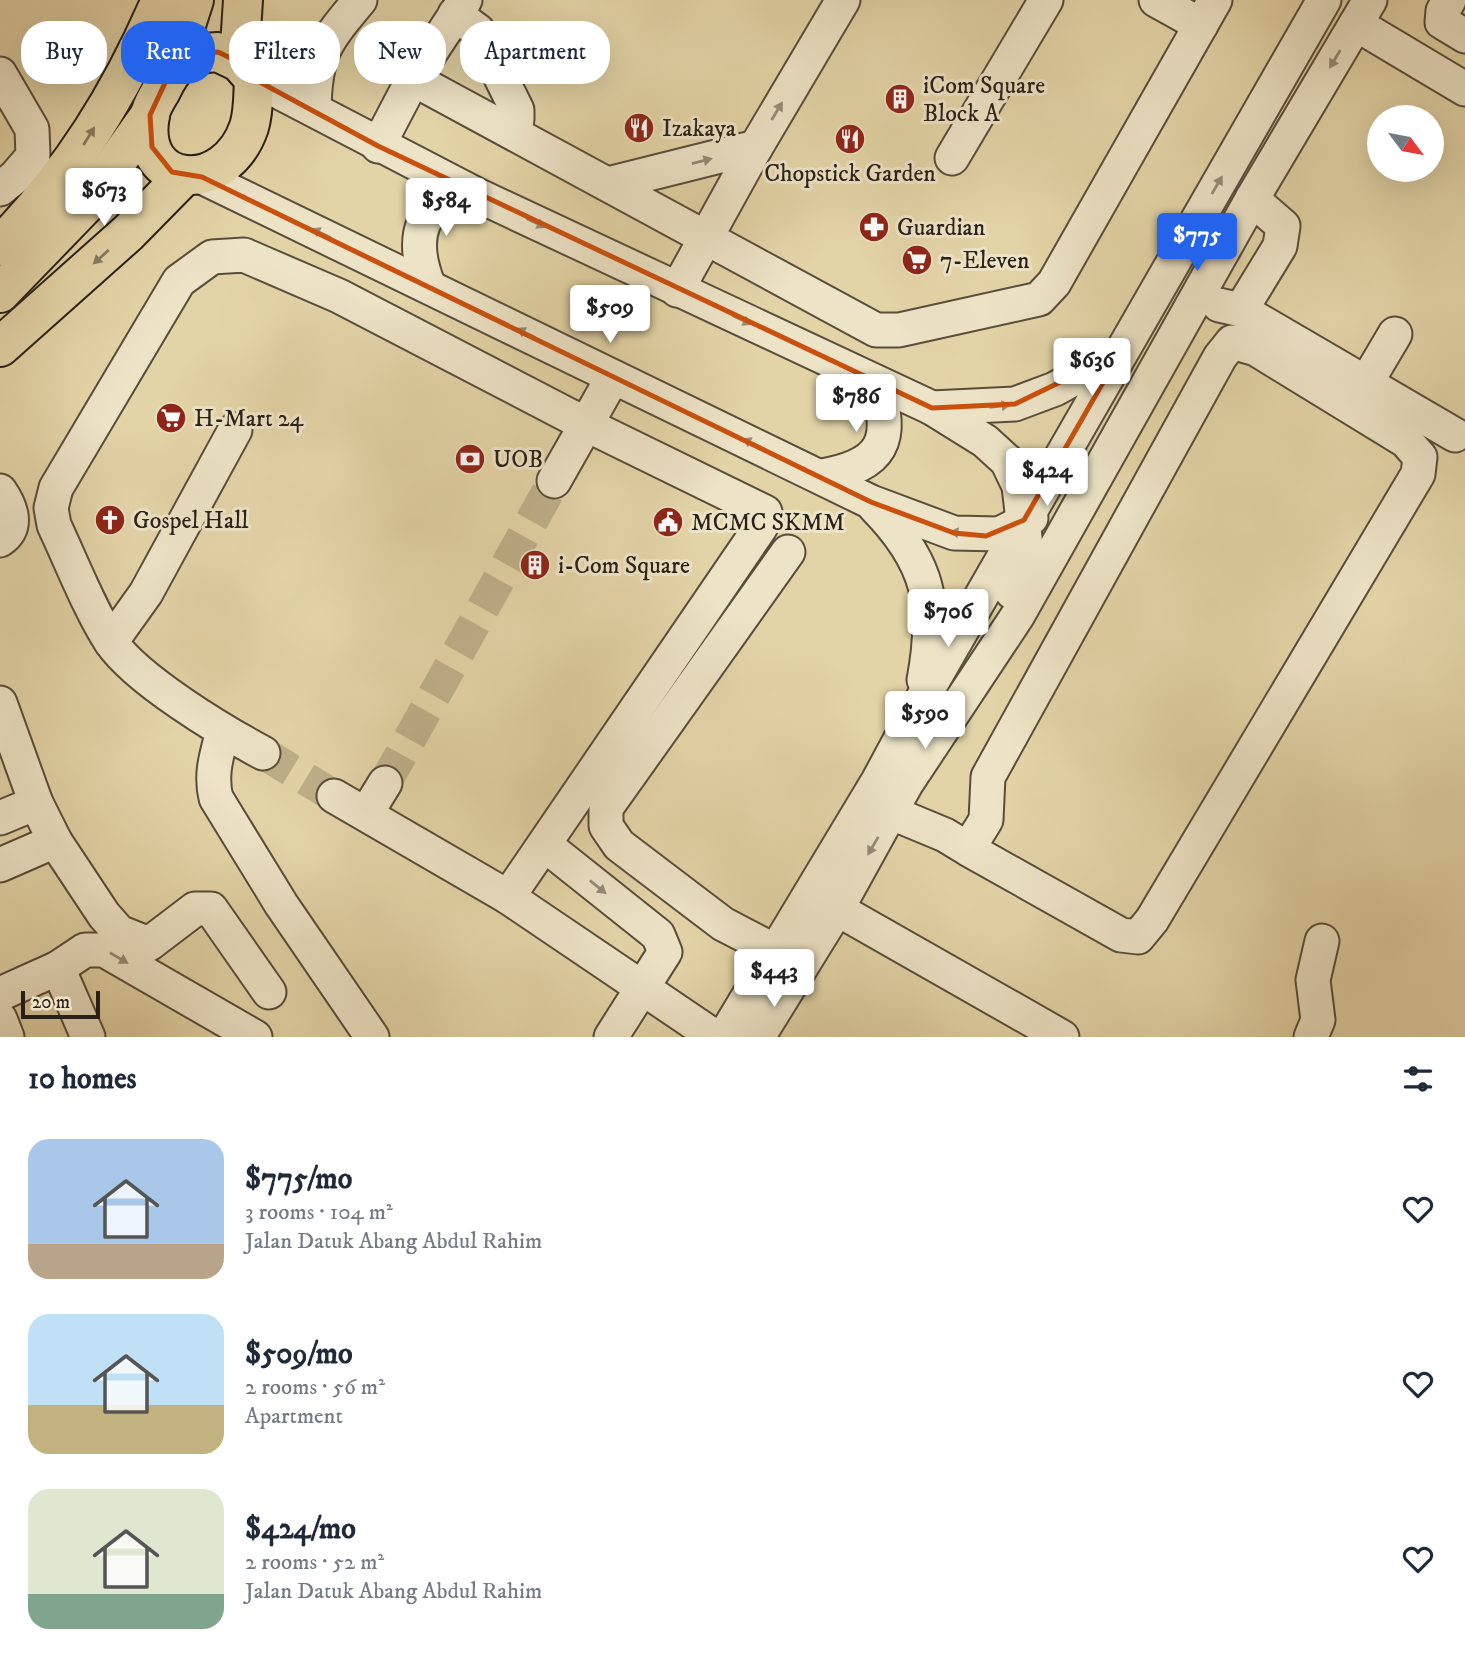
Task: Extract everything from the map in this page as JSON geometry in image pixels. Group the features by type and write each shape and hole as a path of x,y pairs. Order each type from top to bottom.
{"main road":[{"path":"0,246 66,173 108,106 161,0"},
{"path":"187,21 194,0"},
{"path":"243,0 244,21"},
{"path":"0,293 88,202 150,115 165,84"},
{"path":"0,347 193,176 221,167 236,152 248,128 246,84"},
{"path":"150,115 152,147 160,162 172,172 193,176"}],"street":[{"path":"314,109 315,74 321,52 360,0"},
{"path":"677,290 755,147 843,0"},
{"path":"952,158 1046,0"},
{"path":"422,84 876,330 900,330 1039,299 1054,283 1208,13 1156,0"},
{"path":"1449,0 1443,10 1442,22 1465,36"},
{"path":"724,1037 878,781 1313,4"},
{"path":"446,28 460,7 478,31 517,110 517,120 510,131"},
{"path":"899,798 1017,615 1252,199 1363,12 1465,89"},
{"path":"0,74 32,129 33,156 15,177 0,189"},
{"path":"269,84 378,146 475,194 932,408 985,441 1007,461 1019,486 1024,520 1027,555 1018,581 938,721 837,909 758,1037"},
{"path":"378,146 410,84"},
{"path":"608,184 755,147"},
{"path":"193,176 428,284 871,502 954,533 999,534 1024,520 1050,512 1069,495 1158,338 1191,309 1241,310 1455,435"},
{"path":"428,284 419,261 421,225 438,203 453,195 475,194"},
{"path":"1241,310 1280,246 1283,226 1252,199"},
{"path":"263,753 223,731 136,668 111,642 54,525 51,508 56,488 179,281 212,257 244,255 339,296 587,425 755,505 766,517 508,897"},
{"path":"1366,383 1395,334"},
{"path":"899,798 945,835 968,849 1121,935 1138,937 1152,920 1418,474 1420,457 1406,441 1256,349 1233,342 1220,357 988,777 984,801 986,820 968,849"},
{"path":"932,408 1015,404 1055,389 1120,353"},
{"path":"554,481 613,377"},
{"path":"822,476 851,471 867,463 883,442 885,411 876,383"},
{"path":"111,642 146,593 235,430"},
{"path":"0,491 10,506 12,525 7,535 0,540"},
{"path":"871,502 899,531 924,575 932,635 920,703"},
{"path":"777,952 723,924 619,845 606,827 606,808 788,552"},
{"path":"0,703 36,803 55,841 104,915 119,932 149,944 195,909 211,909 269,992"},
{"path":"223,731 213,768 216,798 281,904 372,1037"},
{"path":"366,814 385,783"},
{"path":"334,796 508,897 644,986 715,1037"},
{"path":"0,818 36,803"},
{"path":"0,865 55,841"},
{"path":"545,845 658,935 665,952 611,1037"},
{"path":"837,909 1062,1037"},
{"path":"1311,1037 1318,1020 1312,981 1322,941"},
{"path":"0,994 58,968 85,950 104,950 255,1037"},
{"path":"58,968 88,1037"},
{"path":"0,1019 7,1037"}],"highlighted area":[{"path":"218,52 239,62 254,79 378,146 932,408 1015,404 1120,353 1024,520 986,536 954,533 871,502 202,177 172,172 152,147 150,115 172,68 198,53"}],"tunnel":[{"path":"385,783 554,481"},
{"path":"263,753 334,796"}],"place":[{"name":"iCom Square Block A","path":"900,99"},
{"name":"Izakaya","path":"639,128"},
{"name":"Chopstick Garden","path":"850,139"},
{"name":"Guardian","path":"874,227"},
{"name":"7-Eleven","path":"917,260"},
{"name":"H-Mart 24","path":"171,418"},
{"name":"UOB","path":"470,459"},
{"name":"Gospel Hall","path":"110,520"},
{"name":"MCMC SKMM","path":"668,522"},
{"name":"i-Com Square","path":"535,565"}]}
